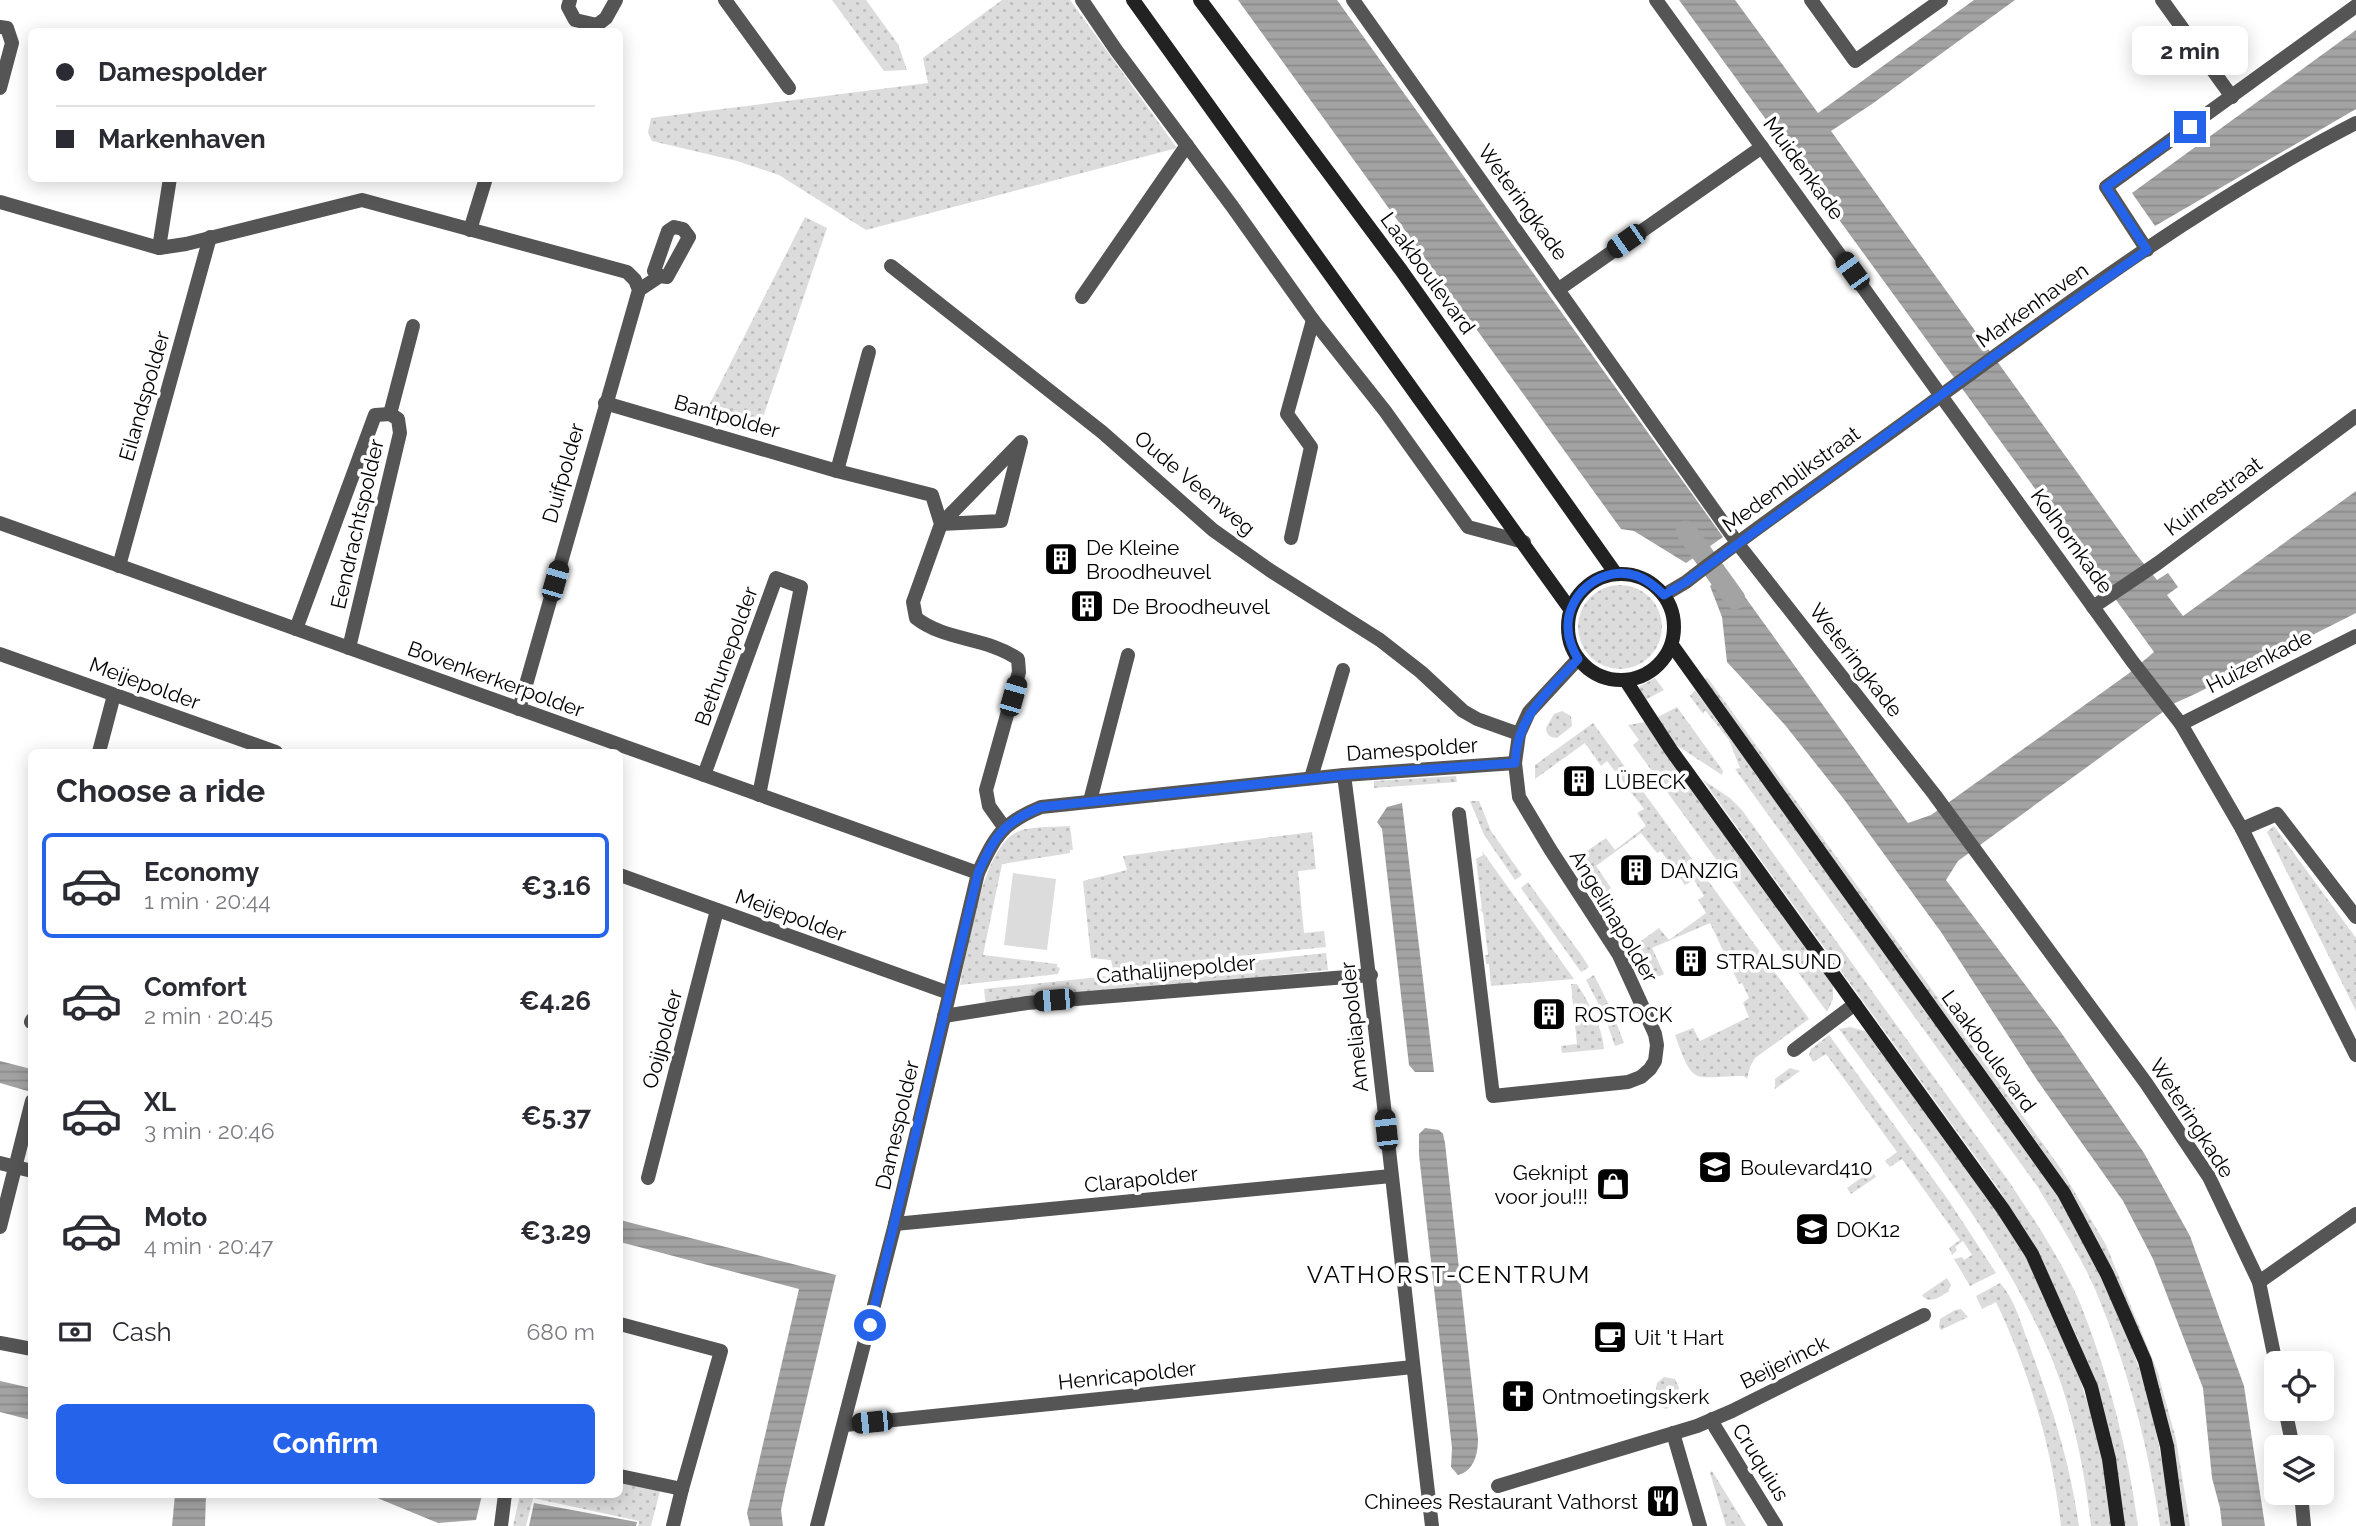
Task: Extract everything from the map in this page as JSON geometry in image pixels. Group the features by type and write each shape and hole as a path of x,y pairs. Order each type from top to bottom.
{"main road":[{"path":"1133,0 1570,609"},
{"name":"Laakboulevard","path":"1199,0 1401,270 1616,574"},
{"path":"1616,574 1634,575 1651,583 1664,595 1672,611 1675,628 1672,645 1657,667 1643,676 1626,681 1608,679 1591,672 1578,659 1570,643 1567,626 1570,609 1584,588 1599,578 1616,574"},
{"name":"Laakboulevard","path":"1672,645 2064,1193 2107,1274 2145,1361 2167,1446 2178,1526"},
{"path":"1626,681 1671,750 2003,1209 2032,1254 2091,1387 2109,1459 2118,1526"}],"street":[{"path":"570,0 568,6 575,20 597,25 606,18 616,0"},
{"path":"725,0 789,88"},
{"path":"1082,0 1115,50 1313,320 1385,411 1468,527 1524,542"},
{"name":"Weteringkade","path":"1353,0 1738,544 1934,794 2146,1083 2209,1177 2259,1282 2273,1351"},
{"name":"Muidenkade","path":"1656,0 1942,395"},
{"path":"1811,0 1855,61 1941,0"},
{"path":"2162,0 2232,97"},
{"path":"2147,250 2106,187 2356,6"},
{"path":"0,27 7,28 12,43 0,88"},
{"name":"Markenhaven","path":"1942,395 2192,219 2299,153 2353,129"},
{"path":"1082,297 1187,145"},
{"path":"1559,289 1762,147"},
{"path":"159,248 169,182"},
{"path":"470,230 484,182"},
{"path":"0,202 159,248 186,244 362,200 627,272 639,290 660,276"},
{"name":"Eilandspolder","path":"119,566 210,237"},
{"name":"Oude Veenweg","path":"891,266 1102,432 1213,530 1380,640 1421,672 1463,711 1477,719 1520,734"},
{"name":"Duifpolder","path":"519,709 639,290"},
{"path":"1291,538 1311,446 1287,414 1313,320"},
{"name":"Eendrachtspolder","path":"390,414 413,326"},
{"path":"838,471 869,352"},
{"name":"Medemblikstraat","path":"1664,595 1697,574 1942,395"},
{"name":"Kolhornkade","path":"1942,395 2132,661 2181,724 2242,830 2356,1055"},
{"name":"Bantpolder","path":"605,403 838,471 932,495 941,524"},
{"name":"Eendrachtspolder","path":"296,629 375,415 390,414 398,419 400,433 349,648"},
{"name":"Kuinrestraat","path":"2093,607 2158,563 2356,416"},
{"path":"941,524 1001,521 1021,442 941,524 913,602 916,618 929,628 1004,649 1018,659 1019,672 986,790 989,806 1004,827"},
{"name":"Bovenkerkerpolder","path":"0,523 978,873"},
{"name":"Bethunepolder","path":"704,775 776,579 801,587 759,795"},
{"name":"Huizenkade","path":"2181,724 2356,636"},
{"name":"Meijepolder","path":"0,654 267,749"},
{"path":"1090,802 1128,655"},
{"name":"Angelinapolder","path":"1459,814 1493,1096 1615,1084 1641,1077 1655,1060 1655,1034 1619,955 1550,849 1520,797 1515,763 1520,734 1529,712 1578,659"},
{"name":"Damespolder","path":"1311,778 1343,670"},
{"path":"100,749 114,695"},
{"name":"Damespolder","path":"817,1526 895,1224 978,873 992,843 1004,827 1041,807 1311,778 1515,763"},
{"name":"Ameliapolder","path":"1344,775 1371,975 1391,1176 1432,1526"},
{"path":"2242,830 2277,814 2356,917"},
{"name":"Meijepolder","path":"623,876 949,993"},
{"name":"Ooijpolder","path":"648,1178 717,911"},
{"name":"Cathalijnepolder","path":"944,1016 1027,1003 1371,975"},
{"path":"1794,1050 1855,1004"},
{"path":"0,1227 28,1117"},
{"path":"0,1163 28,1170"},
{"name":"Clarapolder","path":"895,1224 1391,1176"},
{"path":"2259,1282 2356,1214"},
{"name":"Beijerinck","path":"1498,1486 1713,1419 1924,1315"},
{"path":"623,1325 721,1351 673,1526"},
{"path":"0,1343 28,1348"},
{"name":"Henricapolder","path":"845,1425 1413,1367"},
{"name":"Cruquius","path":"1713,1419 1715,1427 1776,1526"},
{"path":"1673,1433 1700,1526"},
{"path":"623,1477 681,1489"},
{"path":"501,1526 504,1498"},
{"path":"2302,1505 2304,1526"}],"shaded area":[{"path":"832,0 866,0 898,44 907,70 884,71"},
{"path":"1002,0 1070,0 1177,148 866,230 779,175 737,161 652,141 648,133 651,118 928,83 923,58"},
{"path":"1238,0 1337,0 1723,537 1686,563 1634,531 1621,529"},
{"path":"1679,0 1735,0 1818,113 1974,0 2015,0 1831,131 2136,554 2157,580 2168,573 2178,587 2167,595 2183,616 2356,491 2356,613 2175,703 1958,861 1946,880 2060,1031 2144,1153 2190,1236 2244,1386 2265,1526 2222,1526 2212,1478 2203,1388 2153,1259 2123,1201 2037,1080 1941,932 1843,798 1785,725 1727,662 1722,617 1710,586 1727,572 1908,823 1931,815 2128,674 2154,652"},
{"path":"2356,30 2356,109 2155,226 2132,193"},
{"path":"805,217 827,228 757,435 702,419"},
{"path":"1620,585 1636,588 1650,597 1659,611 1662,627 1659,643 1650,657 1636,666 1620,669 1604,666 1590,657 1581,643 1578,627 1581,611 1590,597 1604,588"},
{"path":"1707,677 2061,1169 2106,1245 2157,1370 2176,1439 2190,1526 2185,1526 2178,1472 2151,1368 2133,1318 2086,1222 2029,1131 1703,682"},
{"path":"1655,678 1664,690 1645,700 1639,688"},
{"path":"1695,690 2052,1184 2078,1226 2128,1336 2149,1398 2172,1526 2160,1526 2143,1435 2126,1376 2095,1289 2075,1249 2037,1186 1735,769 1740,768 1729,740 1705,710 1703,714 1690,696"},
{"path":"1677,707 1723,771 1722,775 1676,745 1656,718"},
{"path":"1562,711 1571,716 1572,726 1557,738 1553,737 1548,734 1546,728 1554,714"},
{"path":"1645,722 1833,983 1833,999 1827,1012 1633,745 1639,740 1628,725"},
{"path":"1593,723 1809,1019 1755,1058 1747,1079 1744,1076 1698,1076 1687,1064 1675,1035 1693,1028 1700,1041 1749,1017 1743,1003 1749,998 1742,983 1739,984 1710,923 1652,948 1664,974 1653,979 1634,946 1659,928 1669,940 1706,913 1698,900 1704,896 1694,880 1685,885 1661,851 1657,853 1641,833 1596,866 1611,888 1602,895 1578,857 1606,838 1615,850 1646,826 1637,813 1644,809 1607,761 1601,766 1585,743 1535,779 1535,765"},
{"path":"1456,776 1457,782 1374,788 1374,781"},
{"path":"1703,780 1730,798 1742,810 2010,1183 2057,1257 2080,1303 2108,1385 2129,1469 2138,1526 2124,1526 2106,1420 2077,1336 2036,1251 1998,1188"},
{"path":"1470,801 1479,801 1491,831 1522,875 1515,880 1484,835"},
{"path":"1402,803 1434,1072 1415,1072 1409,1065 1382,829 1377,822 1387,807"},
{"path":"1070,826 1073,850 1070,850 1070,853 1002,864 983,955 1057,964 1060,968 1058,974 960,985 978,901 994,858 1005,842 1022,830"},
{"path":"2274,826 2356,938 2356,1011 2267,832"},
{"path":"1312,832 1316,869 1298,871 1304,933 1324,931 1326,947 1113,969 1111,960 1091,958 1083,881 1127,870 1123,856"},
{"path":"1482,851 1574,979 1491,986 1489,964 1486,964 1485,955 1488,955 1483,913 1480,909 1476,859 1483,855"},
{"path":"1013,873 1056,879 1047,950 1004,945"},
{"path":"1528,882 1589,967 1581,972 1521,888"},
{"path":"1326,953 1328,970 986,1006 984,989"},
{"path":"1594,975 1624,1043 1615,1046 1604,1015 1586,980"},
{"path":"1571,984 1577,984 1590,1007 1601,1032 1604,1049 1562,1053 1561,1046 1577,1044"},
{"path":"1850,1027 1868,1032 1978,1180 2027,1257 2076,1367 2103,1460 2112,1526 2091,1526 2085,1480 2063,1388 2025,1303 2002,1261 1951,1182 1839,1029"},
{"path":"1829,1035 1949,1201 1996,1273 1970,1286 1954,1259 1962,1257 1964,1260 1972,1255 1963,1241 1955,1247 1957,1250 1952,1255 1949,1248 1960,1240 1902,1159 1890,1167 1885,1161 1897,1152 1826,1054 1813,1062 1809,1055 1811,1049"},
{"path":"0,1061 28,1068 28,1091 0,1083"},
{"path":"1790,1068 1800,1071 1775,1089 1775,1079"},
{"path":"1425,1128 1439,1130 1445,1143 1478,1439 1474,1461 1468,1470 1458,1475 1451,1467 1452,1448 1419,1155 1419,1134"},
{"path":"1872,1170 1876,1177 1851,1194 1847,1188"},
{"path":"623,1221 836,1275 785,1490 781,1510 783,1526 750,1526 747,1513 799,1289 623,1243"},
{"path":"1947,1278 1951,1285 1948,1292 1931,1300 1922,1295"},
{"path":"2000,1283 2017,1311 2052,1410 2065,1456 2079,1526 2061,1526 2052,1468 2038,1411 2019,1356 1996,1302 1982,1309 1976,1296"},
{"path":"1961,1309 1968,1317 1941,1330 1940,1319"},
{"path":"1664,1377 1675,1379 1679,1388 1676,1403 1666,1409 1657,1406 1654,1398 1657,1383"},
{"path":"0,1381 28,1387 28,1419 0,1412"},
{"path":"1712,1471 1746,1526 1726,1526 1710,1473"},
{"path":"623,1482 660,1491 651,1526 638,1526 639,1521 533,1498 623,1498"},
{"path":"175,1498 206,1498 205,1526 172,1526"},
{"path":"377,1498 481,1498 476,1520 438,1523"},
{"path":"519,1498 533,1498 526,1526 513,1526"},
{"path":"534,1503 637,1522 636,1526 529,1526"}],"waterway":[{"path":"1686,531 1735,599"}],"place":[{"name":"De Kleine Broodheuvel","path":"1061,559"},
{"name":"De Broodheuvel","path":"1087,606"},
{"name":"LÜBECK","path":"1579,781"},
{"name":"DANZIG","path":"1636,870"},
{"name":"STRALSUND","path":"1691,961"},
{"name":"ROSTOCK","path":"1549,1014"},
{"name":"Boulevard410","path":"1715,1167"},
{"name":"Geknipt voor jou!!!","path":"1613,1184"},
{"name":"DOK12","path":"1812,1229"},
{"name":"Uit 't Hart","path":"1610,1337"},
{"name":"Ontmoetingskerk","path":"1518,1396"},
{"name":"Chinees Restaurant Vathorst","path":"1663,1501"}],"district":[{"name":"VATHORST-CENTRUM","path":"1449,1274"}],"route":[{"path":"870,1325 978,873 992,843 1004,827 1041,807 1344,775 1515,763 1520,734 1529,712 1578,659 1570,643 1567,626 1570,609 1584,588 1599,578 1616,574 1634,575 1651,583 1664,595 1686,582 1993,357 2147,250 2106,187 2190,127"}]}
